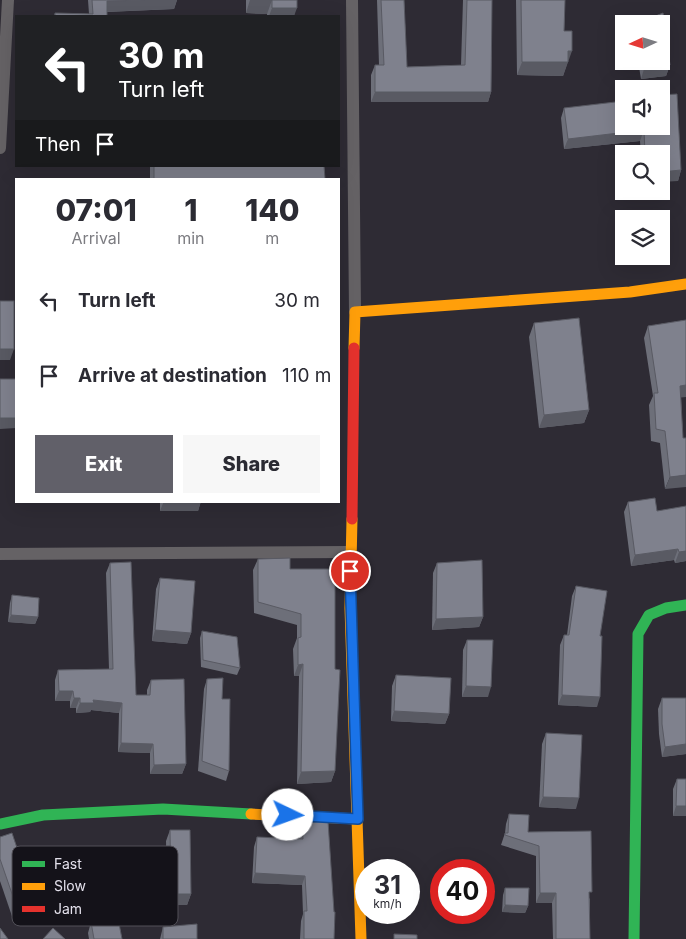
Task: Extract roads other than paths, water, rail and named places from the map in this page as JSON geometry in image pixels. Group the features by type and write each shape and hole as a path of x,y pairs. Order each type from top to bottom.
{"street":[{"path":"0,148 8,0"},
{"path":"352,0 355,312 350,618 361,939"},
{"path":"355,312 630,292 686,284"},
{"path":"0,554 350,552"},
{"path":"634,939 638,634 649,615 666,608 686,605"},
{"path":"0,824 43,815 67,816 162,809 358,819"}]}
